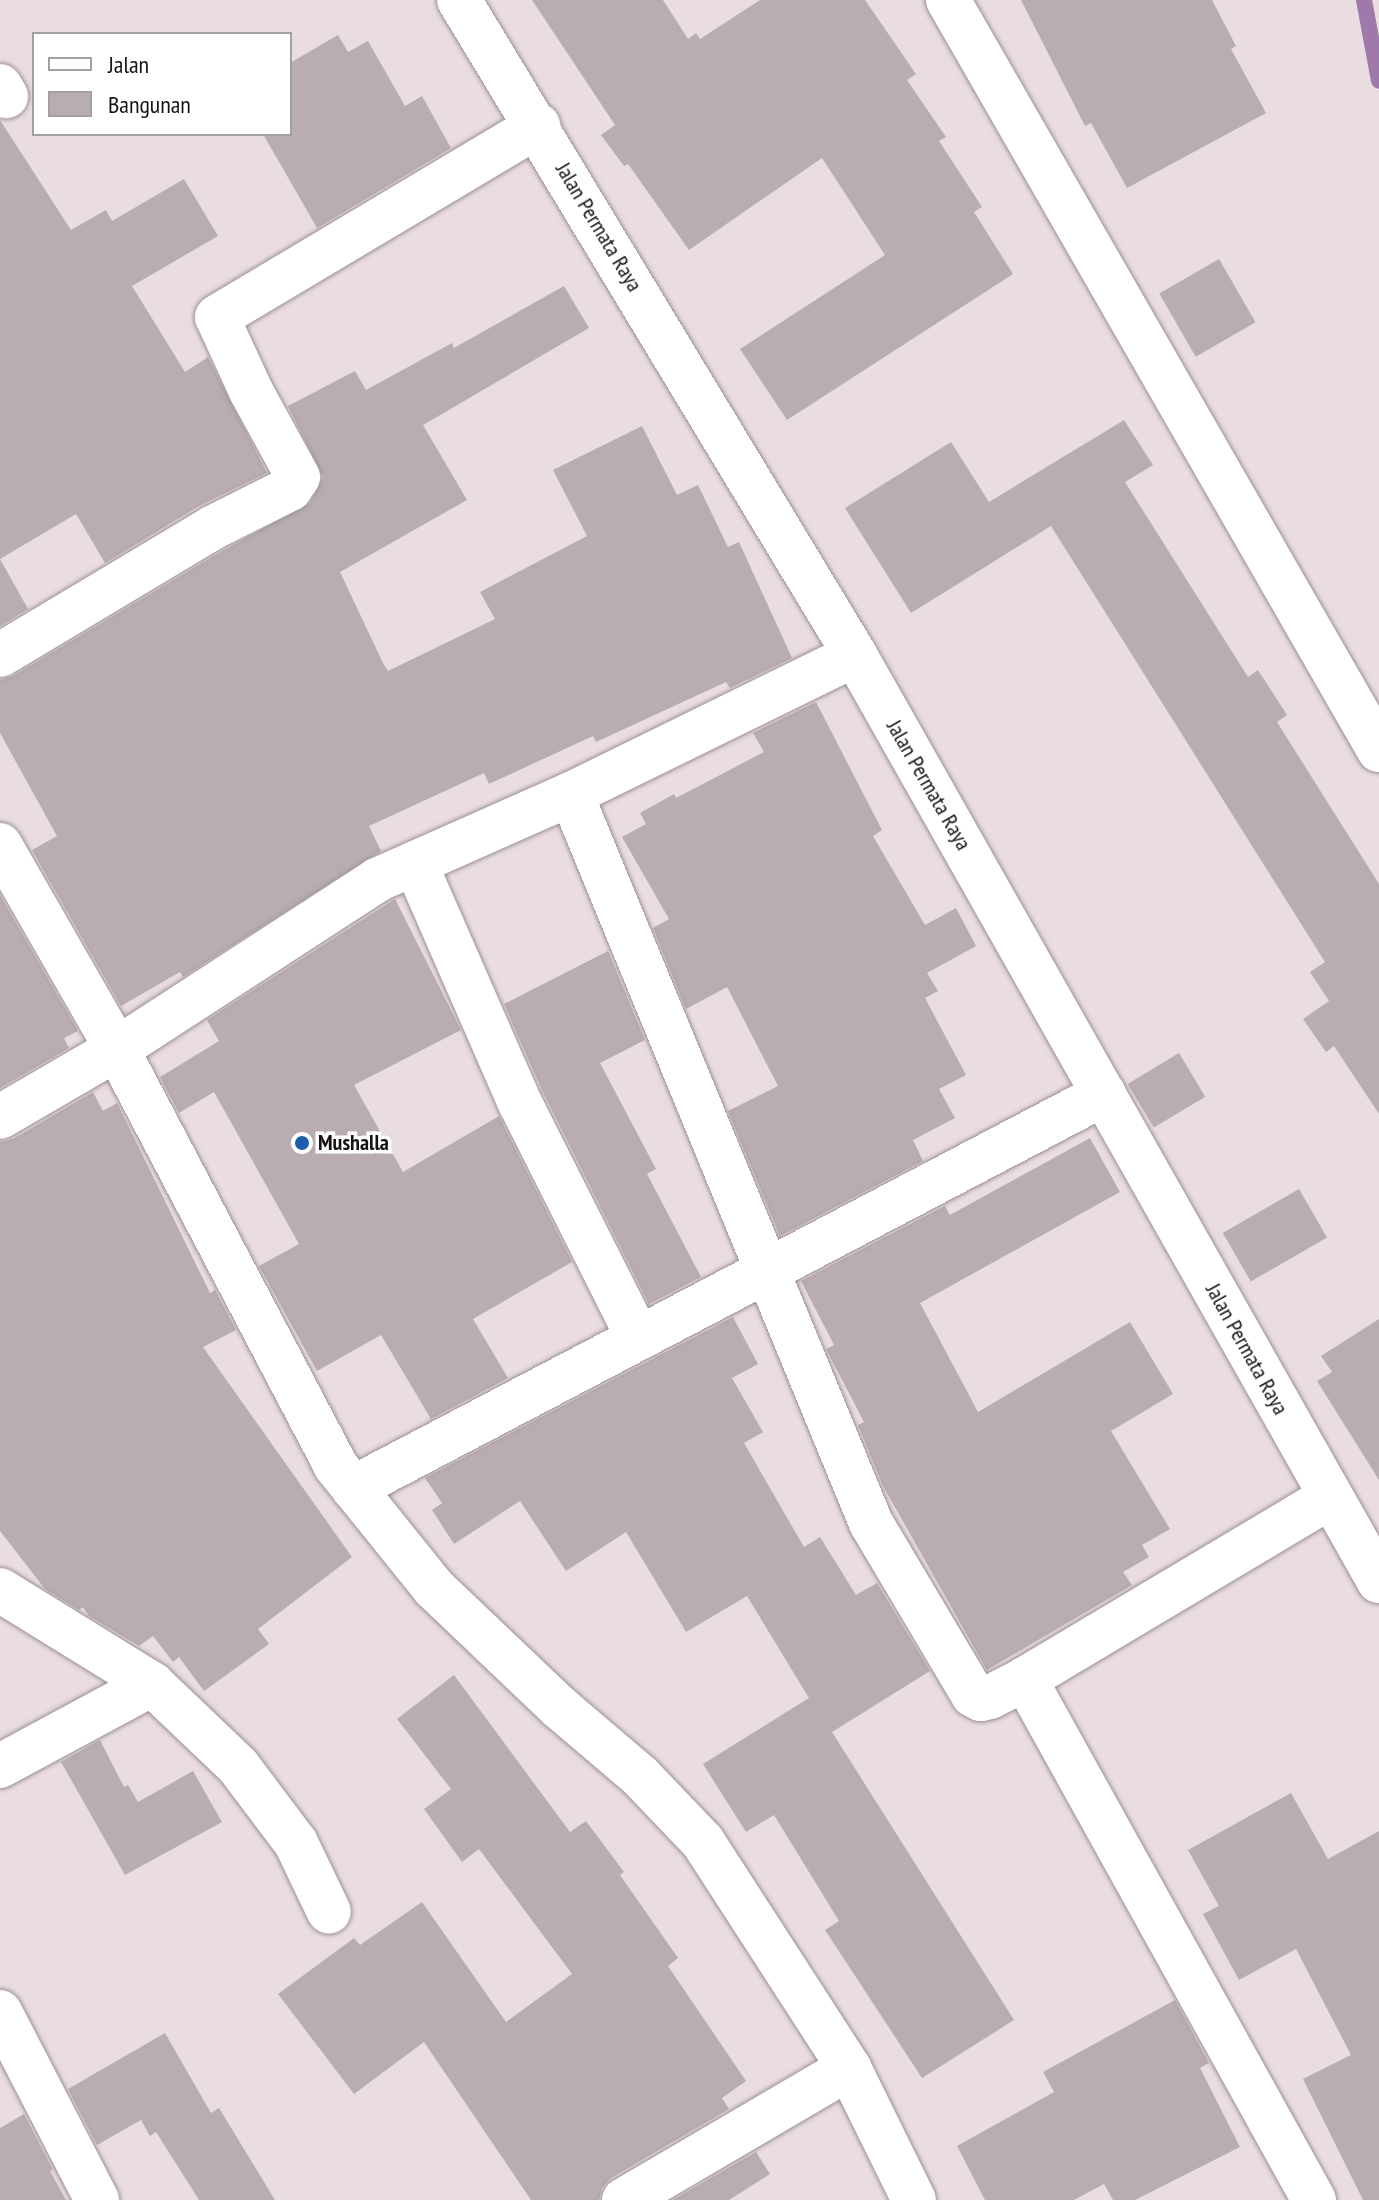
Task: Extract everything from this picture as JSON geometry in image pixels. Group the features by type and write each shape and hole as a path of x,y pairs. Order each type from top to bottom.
{"street":[{"name":"Jalan Permata Raya","path":"459,0 538,126 855,655 1379,1581"},
{"path":"948,0 1379,750"},
{"path":"0,655 212,528 290,489 298,477 217,317 538,126"},
{"path":"0,1117 117,1049 377,880 571,794 855,655"},
{"path":"571,794 871,1523 973,1695 981,1699 990,1697 1025,1679 1330,1497"},
{"path":"0,845 117,1049 335,1465 434,1588 559,1707 640,1776 703,1842 849,2068 914,2200"},
{"path":"415,863 519,1101 637,1336"},
{"path":"353,1488 637,1336 1104,1094"},
{"path":"0,1590 152,1684 238,1766 296,1843 329,1912"},
{"path":"1025,1679 1314,2200"},
{"path":"0,1766 152,1684"},
{"path":"0,2012 97,2200"},
{"path":"624,2200 849,2068"}],"building":[{"path":"532,0 663,0 688,39 696,33 700,39 760,0 865,0 916,74 907,80 946,137 939,141 982,207 974,212 1013,274 787,420 740,349 885,255 822,158 689,250 628,164 624,166 601,135 615,125"},
{"path":"1021,0 1212,0 1236,46 1231,49 1266,113 1127,188 1091,123 1085,126"},
{"path":"338,35 348,52 368,41 405,106 422,96 451,148 317,228 264,136 292,136 292,62"},
{"path":"0,120 71,230 106,210 112,221 184,179 218,236 132,286 185,372 208,357 267,473 199,506 105,563 76,514 0,559"},
{"path":"1219,259 1256,322 1196,357 1159,294"},
{"path":"564,286 589,328 423,425 467,500 340,572 383,663 388,671 495,619 480,592 587,536 553,470 642,426 677,495 698,485 728,547 739,542 792,658 730,688 726,682 596,742 593,736 489,784 484,773 369,826 381,851 183,977 180,972 121,1006 32,850 57,836 0,733 0,680 13,676 224,550 310,503 323,477 288,406 355,371 366,390 452,343 454,348"},
{"path":"1124,420 1153,465 1125,482 1248,677 1258,670 1287,715 1277,722 1379,884 1379,1114 1334,1046 1326,1052 1303,1019 1329,1001 1310,972 1325,962 1051,526 911,613 845,508 951,442 989,502"},
{"path":"0,559 28,609 0,626"},
{"path":"816,702 882,830 873,836 925,925 956,908 976,946 927,973 938,991 925,998 966,1075 939,1089 955,1118 913,1140 923,1161 780,1236 728,1111 778,1086 727,987 686,1009 653,928 669,919 622,837 646,824 640,813 674,794 676,798 764,752 753,733"},
{"path":"0,895 78,1031 64,1038 69,1048 0,1088"},
{"path":"395,899 461,1030 354,1085 403,1172 499,1116 572,1262 473,1319 508,1378 431,1419 381,1335 317,1371 259,1266 299,1244 214,1092 179,1113 160,1077 219,1041 207,1020"},
{"path":"608,951 645,1040 600,1063 656,1169 647,1174 701,1277 649,1304 542,1090 504,1004"},
{"path":"1179,1053 1205,1097 1154,1128 1128,1084"},
{"path":"93,1092 103,1111 117,1103 210,1293 215,1290 236,1330 203,1347 352,1557 258,1629 269,1644 204,1691 179,1657 173,1662 153,1636 139,1646 89,1616 83,1607 79,1610 45,1589 0,1531 0,1142 13,1139"},
{"path":"1090,1138 1120,1192 920,1303 978,1412 1130,1322 1173,1394 1111,1431 1170,1529 1142,1545 1149,1557 1123,1572 1132,1585 987,1670 883,1486 858,1425 864,1422 826,1349 834,1345 801,1281 945,1206 950,1215"},
{"path":"1299,1189 1327,1237 1251,1281 1223,1233"},
{"path":"733,1317 758,1364 732,1378 763,1432 744,1443 804,1547 820,1537 856,1595 877,1583 930,1671 832,1732 1014,2020 922,2078 825,1930 839,1921 774,1815 746,1832 703,1764 809,1698 747,1596 686,1632 626,1532 566,1571 520,1501 454,1544 432,1510 442,1503 425,1478"},
{"path":"1379,1319 1379,1480 1317,1381 1332,1372 1321,1356"},
{"path":"454,1675 570,1832 586,1821 624,1872 620,1875 678,1958 668,1966 746,2081 722,2098 729,2109 611,2178 602,2188 599,2200 531,2200 424,2042 354,2094 278,1994 354,1938 360,1945 422,1902 506,2022 572,1974 479,1849 462,1862 424,1809 451,1789 397,1719"},
{"path":"100,1740 124,1787 128,1785 138,1802 193,1771 222,1822 125,1875 61,1762"},
{"path":"1291,1793 1328,1859 1379,1831 1379,2200 1363,2200 1303,2079 1351,2055 1296,1949 1239,1980 1203,1914 1219,1906 1188,1850"},
{"path":"1175,2000 1209,2063 1200,2068 1240,2147 1135,2200 1113,2200 1104,2184 1074,2200 985,2200 957,2146 1054,2092 1043,2072"},
{"path":"165,2033 211,2113 219,2108 275,2200 199,2200 156,2132 150,2136 141,2120 97,2145 68,2089"},
{"path":"24,2114 66,2200 0,2200 0,2128"},
{"path":"756,2152 770,2174 729,2200 673,2200"}],"waterway":[{"path":"1364,0 1379,81"}],"place":[{"name":"Mushalla","path":"302,1143"}]}
